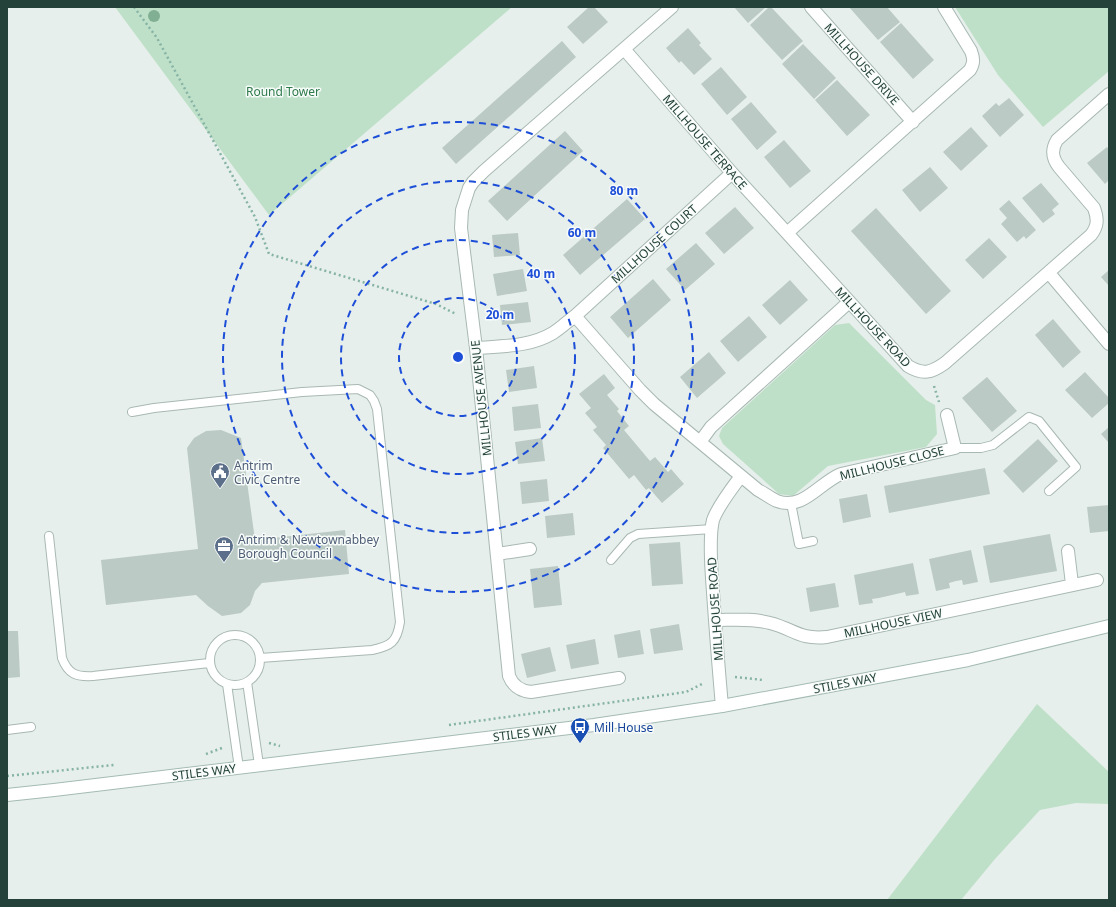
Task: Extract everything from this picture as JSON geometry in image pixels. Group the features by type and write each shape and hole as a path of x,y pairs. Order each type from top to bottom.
{"street":[{"name":"MILLHOUSE AVENUE","path":"619,678 531,692 523,691 511,680 508,671 476,348 461,228 462,210 469,188 484,171 672,7"},
{"name":"MILLHOUSE DRIVE","path":"811,7 913,122"},
{"path":"787,233 966,75 973,66 971,51 944,7"},
{"name":"MILLHOUSE TERRACE","path":"624,50 787,233"},
{"path":"931,371 945,363 1049,273 1091,235 1095,229 1098,223 1094,208 1054,161 1053,152 1054,146 1063,135 1109,94"},
{"name":"MILLHOUSE COURT","path":"575,316 732,173"},
{"name":"MILLHOUSE ROAD","path":"787,233 908,366 917,372 931,371"},
{"path":"1049,273 1109,344"},
{"path":"700,442 711,427 849,302"},
{"path":"476,348 517,345 531,342 554,332 575,316 654,404 758,490 772,498 791,504"},
{"name":"MILLHOUSE CLOSE","path":"791,504 804,500 825,483 841,474 955,448 947,415"},
{"name":"MILLHOUSE ROAD","path":"722,706 711,550 712,529 714,520 719,510 741,476"},
{"path":"497,554 530,549"},
{"path":"1068,551 1072,584"},
{"name":"MILLHOUSE VIEW","path":"715,620 740,619 771,623 806,637 827,637 1072,584 1097,580"},
{"name":"STILES WAY","path":"7,795 594,725 722,706 968,660 1109,626"}],"lane":[{"path":"132,412 154,408 302,392 358,389 370,395 374,401 377,409 400,622 398,634 393,643 372,650 260,658"},
{"path":"955,448 981,448 993,446 1029,417 1038,421 1076,466 1049,491"},
{"path":"791,504 799,544 813,541"},
{"path":"611,560 630,538 638,534 712,529"},
{"path":"49,536 62,658 65,666 72,673 81,677 209,663"},
{"path":"232,634 248,638 254,643 260,658 257,672 253,678 247,682 234,685 220,681 215,676 209,663 210,655 215,644 224,636 232,634"},
{"path":"247,682 259,765"},
{"path":"227,684 239,768"},
{"path":"7,730 31,727"}],"path":[{"path":"134,7 156,38 202,121 255,218 269,254 436,304 456,314 472,316"},
{"path":"931,371 940,409 947,415"},
{"path":"441,726 686,692 720,675 761,681 768,679"},
{"path":"256,740 284,747"},
{"path":"202,756 235,742"},
{"path":"7,776 116,765"}],"green space":[{"name":"Round Tower","path":"115,7 512,7 269,215"},
{"path":"955,7 1109,7 1109,71 1043,127 998,75"},
{"path":"849,323 926,400 935,405 937,434 926,447 828,466 793,496 779,494 723,444 719,436 722,428 835,325"},
{"path":"1037,704 1109,772 1109,804 1076,803 1040,810 995,859 961,900 887,900"}],"building":[{"path":"589,7 594,7 608,22 583,44 567,27"},
{"path":"734,7 766,7 748,23"},
{"path":"769,7 771,7 803,41 782,60 750,25"},
{"path":"849,7 887,7 900,22 878,40"},
{"path":"901,23 934,60 913,79 880,42"},
{"path":"688,28 701,43 699,45 712,59 694,75 681,61 679,63 666,48"},
{"path":"562,41 576,57 456,164 442,148"},
{"path":"803,44 836,78 814,99 782,64"},
{"path":"721,67 747,97 727,115 701,84"},
{"path":"837,80 870,115 847,136 815,100"},
{"path":"1009,98 1024,115 1000,137 982,116 996,103 999,106"},
{"path":"751,102 777,132 757,150 731,119"},
{"path":"971,127 988,146 961,171 943,152"},
{"path":"565,131 583,151 507,221 488,201"},
{"path":"784,140 811,171 790,188 764,157"},
{"path":"1107,147 1109,150 1109,180 1105,184 1087,163"},
{"path":"930,167 948,188 920,212 902,190"},
{"path":"1041,183 1059,204 1052,210 1055,214 1043,223 1022,198"},
{"path":"627,199 645,219 580,275 563,255"},
{"path":"1009,200 1036,230 1026,239 1024,236 1017,242 1001,224 1007,218 999,209"},
{"path":"735,207 754,228 724,254 705,233"},
{"path":"876,208 951,291 926,314 851,231"},
{"path":"518,233 520,255 494,257 492,235"},
{"path":"989,238 1007,257 983,279 965,260"},
{"path":"696,243 715,264 685,290 666,269"},
{"path":"523,269 527,291 497,296 493,274"},
{"path":"1109,270 1109,286 1101,277"},
{"path":"653,279 671,300 628,338 610,317"},
{"path":"790,280 808,300 780,325 762,305"},
{"path":"528,302 531,322 502,325 500,305"},
{"path":"749,316 767,337 738,362 720,341"},
{"path":"1053,319 1081,352 1063,368 1035,335"},
{"path":"709,352 726,373 697,398 680,377"},
{"path":"534,366 537,388 509,392 506,370"},
{"path":"1085,372 1109,398 1109,403 1092,418 1065,390"},
{"path":"604,374 615,388 607,395 619,409 617,411 629,426 624,430 650,461 655,457 668,472 671,469 684,484 662,503 649,488 646,490 634,475 629,479 603,448 606,445 593,430 597,427 585,413 591,408 579,394"},
{"path":"987,377 1017,411 992,432 962,398"},
{"path":"538,404 541,428 514,431 512,407"},
{"path":"1109,427 1109,443 1101,434"},
{"name":"Antrim Civic Centre","path":"221,430 241,438 255,540 345,530 349,574 262,583 255,591 250,605 241,613 222,616 196,595 106,605 101,560 198,549 187,448 194,438 206,431"},
{"path":"542,438 545,461 518,464 515,442"},
{"path":"1038,439 1058,461 1023,493 1003,471"},
{"path":"985,468 990,494 889,513 884,486"},
{"path":"547,479 549,501 522,504 520,482"},
{"path":"867,494 871,517 843,523 839,499"},
{"path":"1109,505 1109,531 1090,533 1087,507"},
{"path":"573,513 575,535 547,538 545,516"},
{"path":"1050,534 1057,571 990,583 983,546"},
{"path":"680,542 683,584 652,586 649,544"},
{"path":"971,550 978,582 963,585 962,580 956,581 949,583 950,588 936,591 929,559"},
{"path":"913,563 919,594 906,596 905,592 872,599 873,603 859,605 854,575"},
{"path":"558,566 562,605 534,608 530,569"},
{"path":"835,583 839,607 810,612 806,588"},
{"path":"679,624 683,650 654,654 650,629"},
{"path":"640,630 644,654 618,658 614,635"},
{"path":"7,631 18,631 20,677 7,678"},
{"path":"595,639 599,664 571,669 566,645"},
{"path":"550,647 556,671 527,678 521,654"}],"place":[{"name":"Antrim Civic Centre","path":"220,489"},
{"name":"Antrim & Newtownabbey Borough Council","path":"224,563"},
{"name":"Mill House","path":"580,744"}]}
